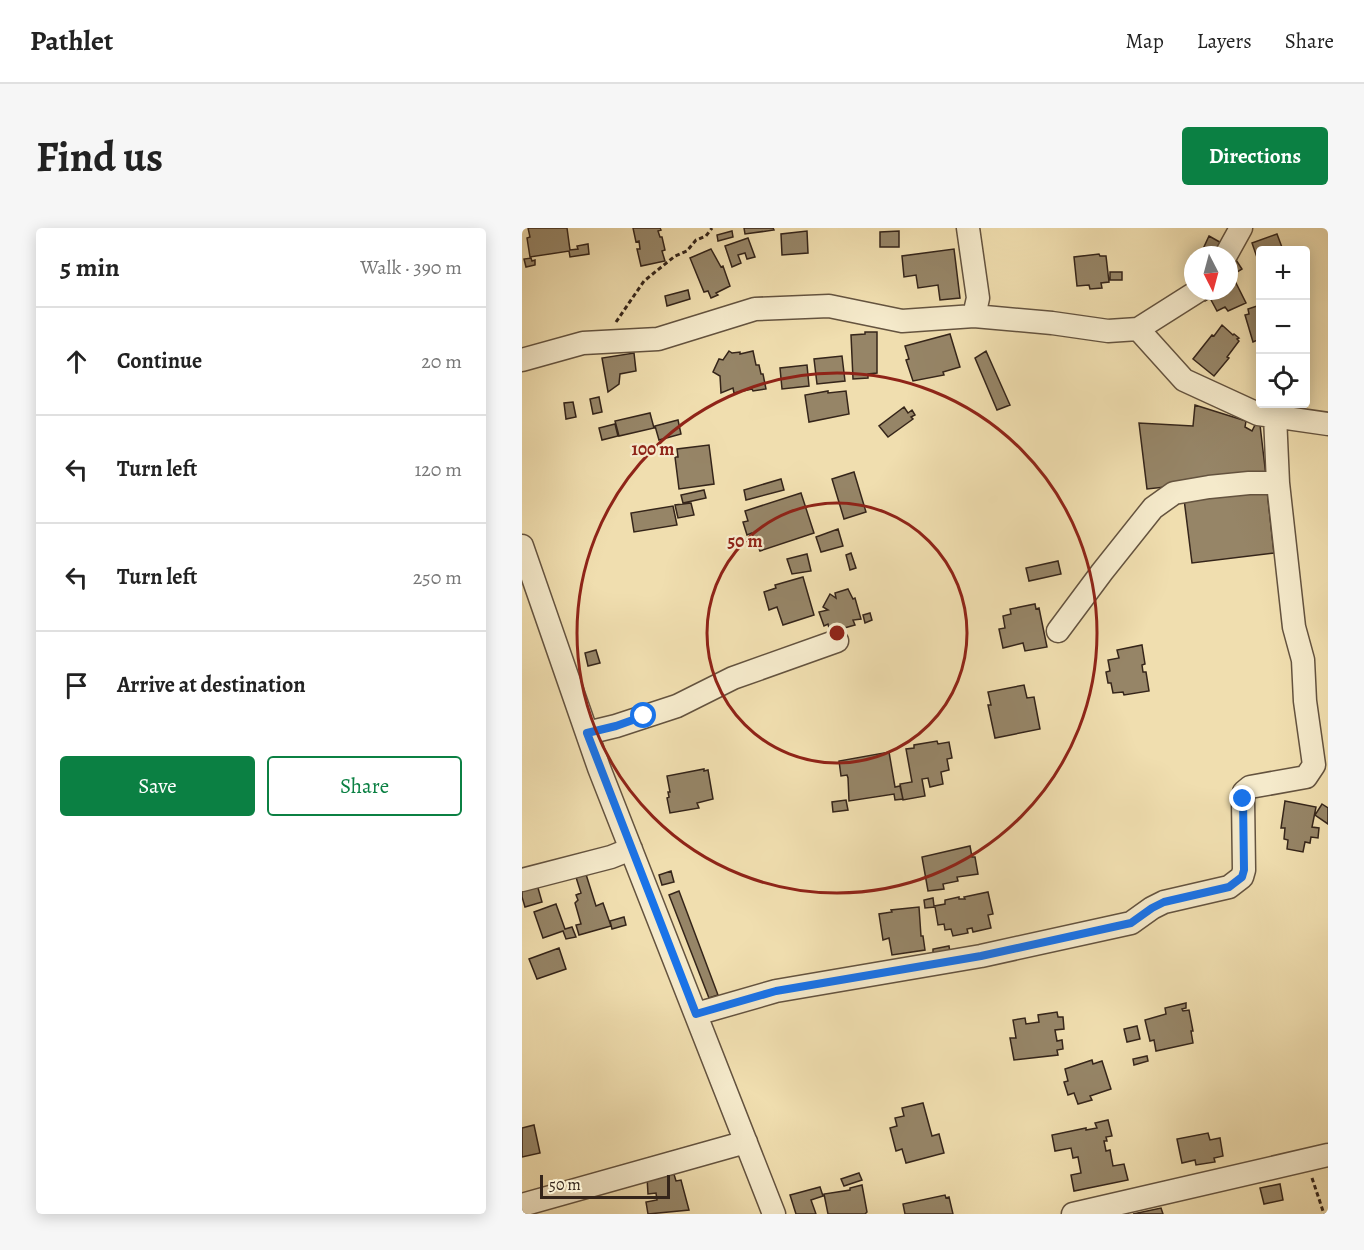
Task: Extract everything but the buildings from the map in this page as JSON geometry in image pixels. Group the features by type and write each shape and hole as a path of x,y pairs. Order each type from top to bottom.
{"street":[{"path":"968,228 978,298 974,316"},
{"path":"1231,246 1241,228"},
{"path":"522,360 583,343 658,339 755,309 829,306 902,321 974,316 1108,331 1138,329 1184,300"},
{"path":"1138,329 1184,380 1258,414 1328,424"},
{"path":"696,1014 776,991 981,956 1131,923 1158,904 1229,887 1242,877 1244,870 1244,792 1250,787 1306,777 1314,765 1306,711 1303,660 1294,627 1278,483 1275,416"},
{"path":"1058,631 1153,508 1174,493 1229,484 1278,483"},
{"path":"522,546 587,733 774,1214"},
{"path":"587,733 676,706 733,678 837,641"},
{"path":"522,880 611,857 631,849"},
{"path":"522,1205 746,1142"},
{"path":"1073,1214 1328,1155"}],"path":[{"path":"605,342 611,329 644,281 675,256 687,251 696,240 706,236 712,228"},
{"path":"1305,1160 1324,1214"}],"route":[{"path":"644,716 587,733 696,1014 776,991 981,956 1131,923 1158,904 1229,887 1242,877 1244,870 1243,799"}]}
